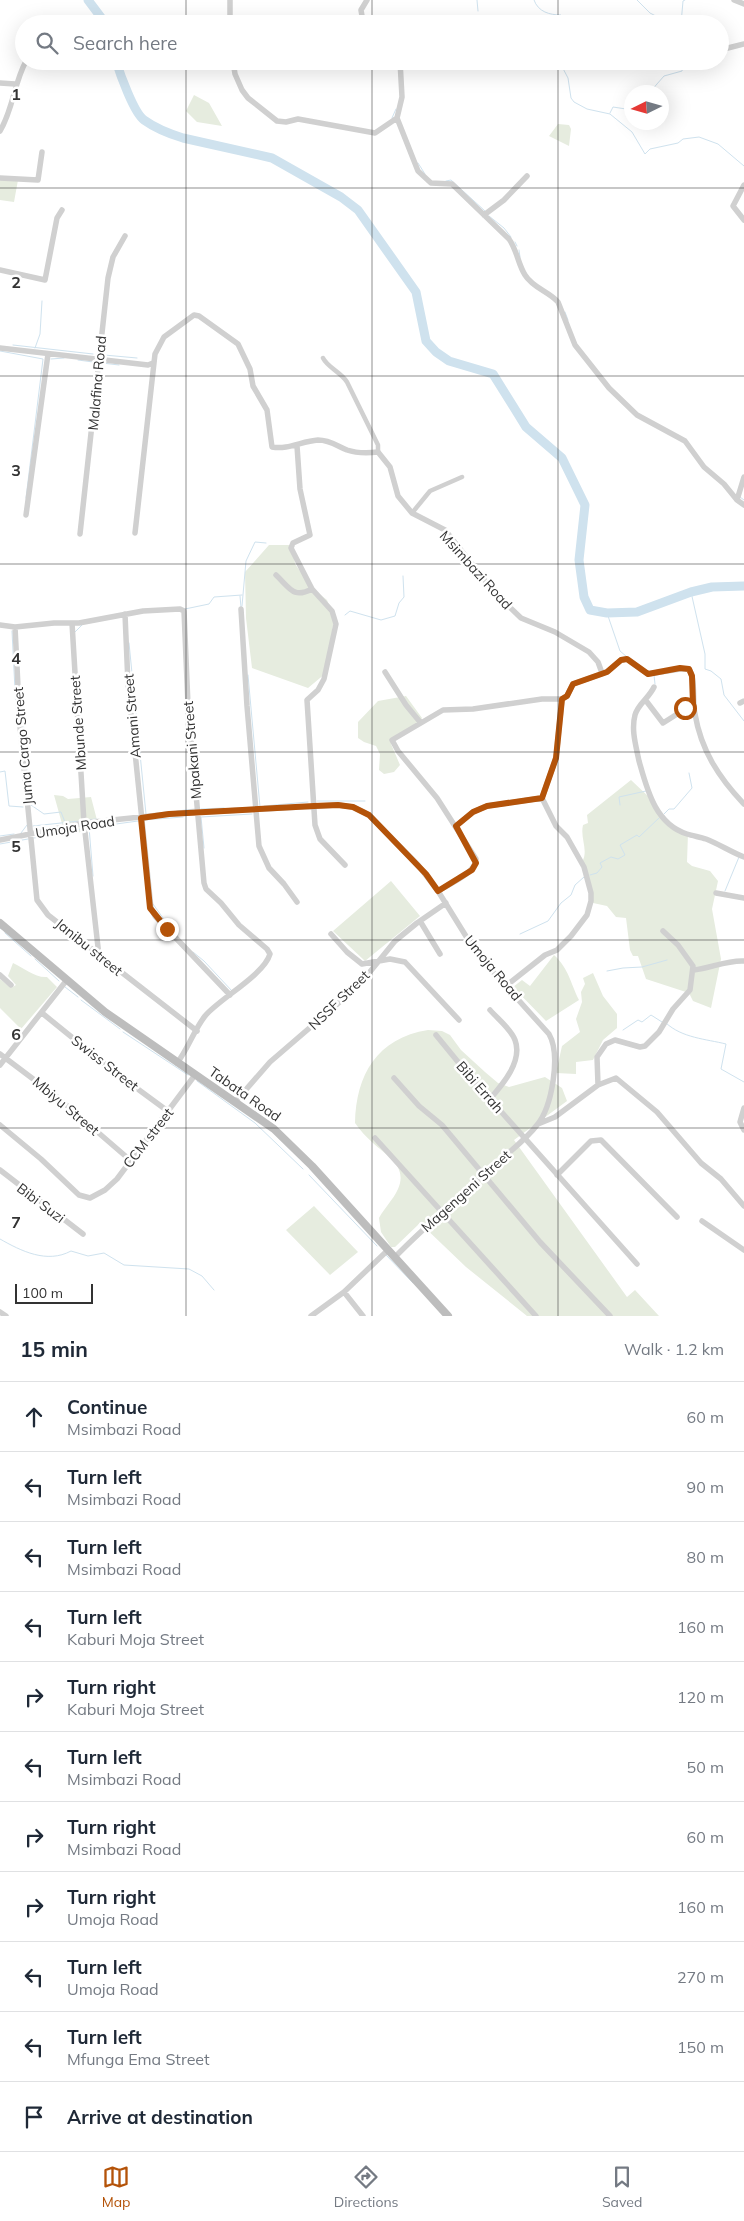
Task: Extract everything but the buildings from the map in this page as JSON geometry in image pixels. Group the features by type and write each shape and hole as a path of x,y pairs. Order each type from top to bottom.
{"main road":[{"name":"Tabata Road","path":"0,923 105,1012 274,1129 312,1166 448,1316"}],"street":[{"path":"230,0 230,15"},
{"path":"362,15 361,10 367,0"},
{"path":"734,0 744,4"},
{"path":"729,48 744,44"},
{"path":"0,131 4,125 15,84 22,70"},
{"path":"234,70 245,94 277,121 286,122 298,119 375,133 397,118"},
{"path":"400,70 402,97 397,118 418,171 431,183 452,184 509,239 516,249 522,269 528,279 539,290 553,297 558,302 574,344 609,388 636,415 653,422 685,441 704,467 744,505"},
{"path":"0,83 15,84"},
{"path":"0,178 38,180 42,152"},
{"path":"484,216 504,200 527,176"},
{"path":"744,185 733,206 744,220"},
{"path":"0,270 44,280 55,226 62,210"},
{"name":"Malafina Road","path":"80,534 96,396 98,359 110,266 125,236"},
{"path":"135,533 150,407 153,363 155,354 164,337 194,316 204,318 238,344 250,369 254,386 267,410 271,446 278,448 297,446 317,440 331,442 349,450 378,452 378,445 347,382 342,374 322,358"},
{"path":"0,348 148,365 153,363"},
{"path":"26,515 48,354"},
{"path":"297,446 302,504 310,535 291,546 312,589 332,611 336,624 324,679 318,690 307,700 317,833 345,865"},
{"name":"Msimbazi Road","path":"378,452 390,467 398,496 412,513 445,530 494,592 521,618 555,632 589,652 598,662 602,673"},
{"path":"737,500 744,476"},
{"path":"412,513 430,491 462,478"},
{"path":"276,575 295,593 303,594 312,589"},
{"name":"Mpakani Street","path":"125,614 182,609 188,705 205,887 239,926 267,949 270,954 258,970 230,995"},
{"path":"242,609 258,839 263,859 297,902"},
{"path":"0,624 15,627 54,622 72,623 125,614"},
{"name":"Amani Street","path":"125,614 128,684 150,908 155,916 230,995"},
{"name":"Mbunde Street","path":"72,623 84,823 99,956"},
{"name":"Juma Cargo Street","path":"15,627 20,727 31,834"},
{"path":"438,891 472,870 476,863 456,826 437,798 392,742 393,738 443,710 473,709 542,699 562,699 567,696 573,684 612,670 621,660 627,659 648,674 680,668 689,669 692,676 693,704 700,739 712,765 744,804"},
{"path":"385,672 406,705 420,722"},
{"path":"654,687 651,695 636,712 634,726 636,748 648,794 665,821 686,834 707,839 744,857"},
{"path":"507,985 545,955 556,950 571,936 587,915 591,901 592,893 584,867 567,837 556,826 542,798 556,758 562,699"},
{"path":"647,702 663,723 693,704"},
{"path":"456,826 473,812 487,806 542,798"},
{"name":"Umoja Road","path":"0,840 84,823 198,813 338,805 353,807 369,815 426,874 477,954 540,1022 551,1038 554,1066 550,1092 544,1113 538,1124"},
{"name":"Janibu street","path":"31,834 36,894 39,904 48,915 197,1031"},
{"path":"716,893 744,898"},
{"name":"NSSF Street","path":"236,1101 270,1062 342,1000 369,973 395,941 446,903"},
{"path":"420,921 440,954"},
{"path":"598,1085 598,1057 606,1044 615,1040 643,1047 665,1023 672,1009 690,990 694,970 686,954 663,931"},
{"path":"331,934 358,962 368,964 379,959 405,962 459,1020"},
{"path":"694,970 735,960 744,961"},
{"path":"0,975 11,984"},
{"path":"0,1065 66,980"},
{"path":"177,1063 206,1016 230,995"},
{"path":"490,1010 514,1037 516,1048 510,1073 490,1099"},
{"name":"Swiss Street","path":"42,1013 116,1073 169,1112"},
{"name":"Bibi Errah","path":"436,1035 490,1099 637,1264"},
{"name":"Mbiyu Street","path":"0,1054 57,1097 130,1160"},
{"name":"CCM street","path":"0,1125 79,1195 90,1198 117,1179 169,1112 195,1074"},
{"path":"394,1078 419,1106 442,1125 540,1242 610,1316"},
{"path":"538,1124 555,1117 598,1085 616,1078 657,1112 701,1163 720,1179 744,1206"},
{"path":"744,1108 740,1122 744,1130"},
{"name":"Magengeni Street","path":"395,1258 441,1211 538,1124"},
{"path":"375,1138 536,1316"},
{"path":"557,1175 591,1141 601,1140 677,1217"},
{"name":"Bibi Suzi","path":"0,1170 83,1234"},
{"path":"702,1221 744,1250"},
{"path":"311,1316 344,1292 388,1250"},
{"path":"344,1292 363,1316"},
{"path":"0,1312 6,1316"}],"shaded area":[{"path":"194,95 209,103 222,126 197,122 186,111"},
{"path":"558,124 569,125 571,129 569,146 549,136"},
{"path":"0,179 18,180 14,202 0,200"},
{"path":"269,545 293,545 295,564 313,589 327,600 334,618 326,673 308,688 252,668 246,618 245,572"},
{"path":"406,696 422,718 418,724 391,744 400,765 394,772 384,774 379,770 380,754 376,746 358,738 358,722 378,701"},
{"path":"631,780 650,798 666,822 688,833 687,862 692,866 710,871 718,881 712,909 721,959 711,1008 693,1001 689,993 646,979 638,956 633,956 630,950 626,918 616,917 607,906 593,903 583,860 585,852 582,834 583,825 588,823 587,815"},
{"path":"54,795 63,796 68,799 91,797 98,824 78,833 64,831"},
{"path":"391,881 420,916 365,961 333,931"},
{"path":"554,955 566,971 579,1000 546,1021 513,987 522,980 530,986"},
{"path":"13,963 34,974 47,977 57,987 21,1029 0,1008 0,979 11,988 16,985 8,976"},
{"path":"593,973 603,996 617,1014 617,1028 603,1040 593,1060 576,1062 576,1074 556,1073 562,1046 580,1032 576,1019 582,1002 581,992 585,984 583,978"},
{"path":"428,1030 442,1031 450,1035 461,1050 498,1083 509,1087 545,1077 562,1088 567,1101 514,1140 627,1297 635,1290 659,1316 527,1316 466,1267 420,1223 395,1247 391,1247 381,1232 379,1218 398,1189 400,1174 390,1157 368,1138 355,1123 356,1106 365,1075 383,1050 395,1041 410,1034"},
{"path":"314,1206 358,1252 330,1275 286,1230"}],"waterway":[{"path":"88,0 99,15"},
{"path":"477,0 478,11"},
{"path":"534,0 541,10 561,15"},
{"path":"637,0 654,15"},
{"path":"682,15 683,1 685,0"},
{"path":"119,70 136,110 148,123 183,138 272,158 341,197 358,210 416,292 426,341 436,352 449,361 493,374 526,427 562,458 585,505 579,560 584,597 590,610 607,613 637,612 691,592 712,587 744,586"},
{"path":"564,70 568,78 571,98 574,102 587,109 610,114 632,132 645,154 650,149 678,143 683,139 699,137 718,144 744,166"},
{"path":"656,85 664,76 682,70"},
{"path":"610,113 613,107 624,109"},
{"path":"392,118 396,109"},
{"path":"418,163 425,174"},
{"path":"446,181 451,180 485,211"},
{"path":"489,216 504,228 511,237"},
{"path":"515,242 517,246"},
{"path":"519,250 520,257"},
{"path":"35,348 40,334 42,301"},
{"path":"565,312 568,320"},
{"path":"13,345 93,354"},
{"path":"0,351 43,359 26,498"},
{"path":"104,355 137,358"},
{"path":"51,359 64,358"},
{"path":"78,360 93,362"},
{"path":"102,363 119,365"},
{"path":"740,497 744,500"},
{"path":"242,606 246,561 255,542 266,543"},
{"path":"345,615 350,611 381,620 395,616 399,603 404,597 403,576"},
{"path":"691,592 705,654 705,669 721,679 724,695 744,721"},
{"path":"185,609 209,604 214,597 242,595"},
{"path":"240,596 241,607"},
{"path":"607,613 620,651 627,657"},
{"path":"75,632 82,625"},
{"path":"12,631 16,709"},
{"path":"129,643 146,814"},
{"path":"248,675 260,807"},
{"path":"654,675 655,684"},
{"path":"21,691 28,784"},
{"path":"0,772 5,771 9,806 23,807"},
{"path":"664,814 669,809 674,809 692,788 689,773"},
{"path":"620,805 619,797 646,791"},
{"path":"317,801 365,801"},
{"path":"264,806 308,802"},
{"path":"31,805 44,814 61,812 65,822"},
{"path":"201,809 224,808"},
{"path":"177,811 195,809"},
{"path":"204,848 201,817 252,814"},
{"path":"144,820 183,817"},
{"path":"590,875 597,873 602,867 600,863 611,857 618,859 625,855 620,845 637,835 639,837 659,818"},
{"path":"87,820 96,819"},
{"path":"33,826 80,821"},
{"path":"87,828 138,821"},
{"path":"21,833 27,825"},
{"path":"89,827 93,876"},
{"path":"34,838 81,829"},
{"path":"0,836 14,834"},
{"path":"0,844 28,839"},
{"path":"725,891 739,857"},
{"path":"520,934 548,921 561,903 571,895 575,885 584,877"},
{"path":"153,904 171,929"},
{"path":"5,933 31,956"},
{"path":"193,952 232,991"},
{"path":"35,959 59,981"},
{"path":"607,971 642,967 667,960"},
{"path":"65,987 78,997"},
{"path":"81,1000 120,1029"},
{"path":"623,1030 638,1020 642,1022 651,1015 662,1022"},
{"path":"666,1023 687,1035 726,1044 721,1069 744,1082"},
{"path":"123,1032 188,1075"},
{"path":"197,1081 255,1123 303,1169"},
{"path":"309,1175 377,1246"},
{"path":"0,1239 17,1248 44,1256 62,1255 71,1251 88,1256 104,1253 124,1265 189,1269 202,1276 214,1290"},
{"path":"386,1255 413,1283"}],"route":[{"path":"167,929 150,908 141,818 169,814 314,806 338,805 353,807 369,815 418,865 438,891 472,870 476,863 476,859 456,826 473,812 487,806 542,798 556,758 562,715 562,699 567,696 573,684 612,670 621,660 627,659 646,674 680,668 689,669 692,676 693,704 685,708"}]}
